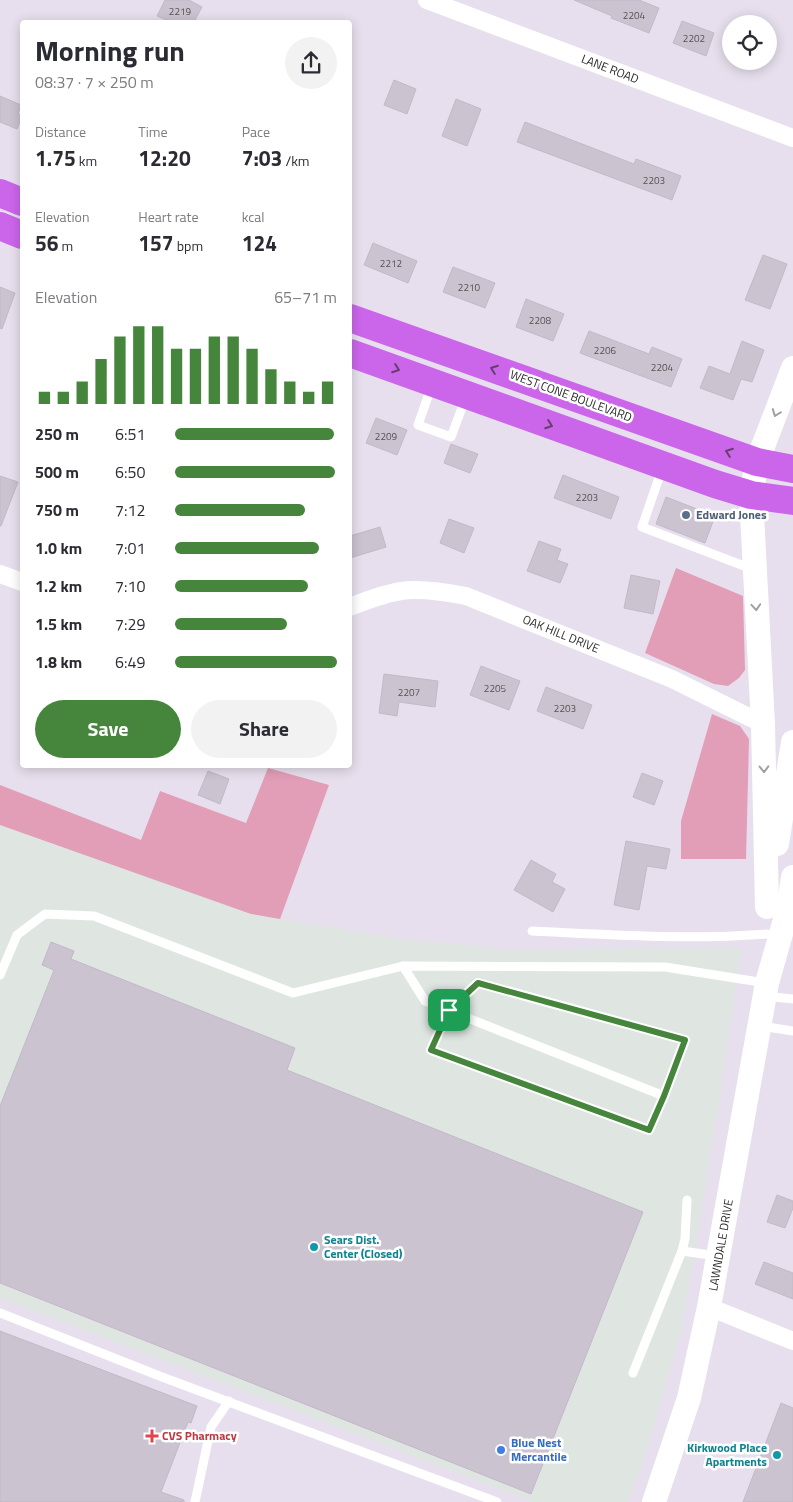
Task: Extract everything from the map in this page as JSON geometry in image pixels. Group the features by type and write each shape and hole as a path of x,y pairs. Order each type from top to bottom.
{"main road":[{"path":"0,194 20,201"},
{"path":"0,226 20,233"},
{"name":"WEST CONE BOULEVARD","path":"352,319 757,462 793,469"},
{"path":"352,353 663,466 750,495 790,500"},
{"path":"783,903 763,724 750,495 757,462 793,368"},
{"name":"LAWNDALE DRIVE","path":"654,1502 688,1398 710,1308 765,989 783,903 793,742"},
{"name":"LAWNDALE DRIVE","path":"765,989 767,934 783,903 793,877"}],"street":[{"name":"LANE ROAD","path":"427,0 793,138"},
{"path":"0,574 20,581"},
{"name":"OAK HILL DRIVE","path":"352,607 392,592 412,589 466,596 672,679 763,724"},
{"path":"710,1308 793,1342"}],"lane":[{"path":"433,383 418,425 451,437 467,395"},
{"path":"663,466 642,527 753,569"},
{"path":"0,974 17,935 45,914 94,916 293,993 403,966 665,967 765,989 793,999"},
{"path":"532,931 657,938 715,938 767,934"},
{"path":"403,966 425,1001 664,1096"},
{"path":"478,983 685,1040 649,1130 431,1050 449,1010 478,983"},
{"path":"759,1026 793,1031"},
{"path":"633,1373 682,1251 685,1238 687,1200"},
{"path":"682,1251 719,1256"},
{"path":"0,1313 229,1402 497,1502"},
{"path":"195,1502 211,1427 229,1402"}],"shaded area":[{"path":"676,568 743,596 745,670 739,678 728,686 714,684 645,653"},
{"path":"712,714 740,726 749,739 746,859 681,859 681,821"},
{"path":"268,768 329,785 280,919 251,914 0,825 0,785 141,840 160,791 246,823"},
{"path":"0,825 251,914 402,939 509,949 742,947 706,1185 681,1331 643,1462 628,1502 533,1502 0,1298"}],"building":[{"path":"165,0 189,0 202,7 195,20 166,20 157,16"},
{"path":"574,0 639,0 659,8 649,33 611,18 612,16"},
{"path":"682,21 714,33 706,56 673,43"},
{"path":"394,80 416,89 407,114 384,105"},
{"path":"0,96 20,105 18,114 20,115 20,121 17,129 0,122"},
{"path":"456,99 481,109 467,146 442,136"},
{"path":"525,122 634,164 636,159 681,176 672,200 517,142"},
{"path":"373,243 417,261 408,283 364,265"},
{"path":"763,255 787,264 770,309 745,300"},
{"path":"453,267 495,283 485,308 443,292"},
{"path":"0,287 15,293 2,329 0,328"},
{"path":"526,299 564,314 553,341 516,327"},
{"path":"589,331 649,354 652,347 682,359 671,387 580,353"},
{"path":"742,341 764,350 752,382 741,379 733,400 700,388 709,366 730,374"},
{"path":"376,418 407,430 397,455 366,443"},
{"path":"451,444 478,454 470,473 444,463"},
{"path":"563,475 619,497 611,519 554,498"},
{"path":"0,476 18,482 1,526 0,526"},
{"path":"666,497 715,516 705,543 656,524"},
{"path":"449,519 474,528 464,553 440,543"},
{"path":"380,527 386,547 352,557 352,535"},
{"path":"539,541 561,549 557,560 568,564 560,583 527,571"},
{"path":"631,575 660,581 653,614 624,608"},
{"path":"481,666 520,681 509,710 470,695"},
{"path":"384,674 438,681 435,707 399,702 397,716 379,713"},
{"path":"546,687 592,705 583,729 537,711"},
{"path":"208,771 229,779 220,804 198,795"},
{"path":"642,773 663,781 654,805 633,797"},
{"path":"626,841 670,849 666,869 647,866 639,910 614,905"},
{"path":"531,860 556,874 552,882 565,889 553,912 514,890"},
{"name":"Sears Dist. Center (Closed)","path":"51,942 74,951 71,959 295,1048 287,1070 643,1212 531,1494 0,1283 0,1106 54,970 42,965"},
{"path":"777,1195 793,1201 793,1208 785,1228 767,1222"},
{"path":"764,1262 793,1273 793,1299 755,1284"},
{"path":"0,1331 197,1406 191,1423 188,1422 161,1492 184,1500 184,1502 0,1502"},
{"name":"Kirkwood Place Apartments","path":"781,1403 793,1408 793,1502 743,1502"}],"place":[{"name":"Edward Jones","path":"686,515"},
{"name":"Sears Dist. Center (Closed)","path":"314,1247"},
{"name":"CVS Pharmacy","path":"152,1436"},
{"name":"Blue Nest Mercantile","path":"501,1450"},
{"name":"Kirkwood Place Apartments","path":"777,1455"}],"route":[{"path":"478,983 685,1040 649,1130 431,1050 449,1010 478,983"}]}
